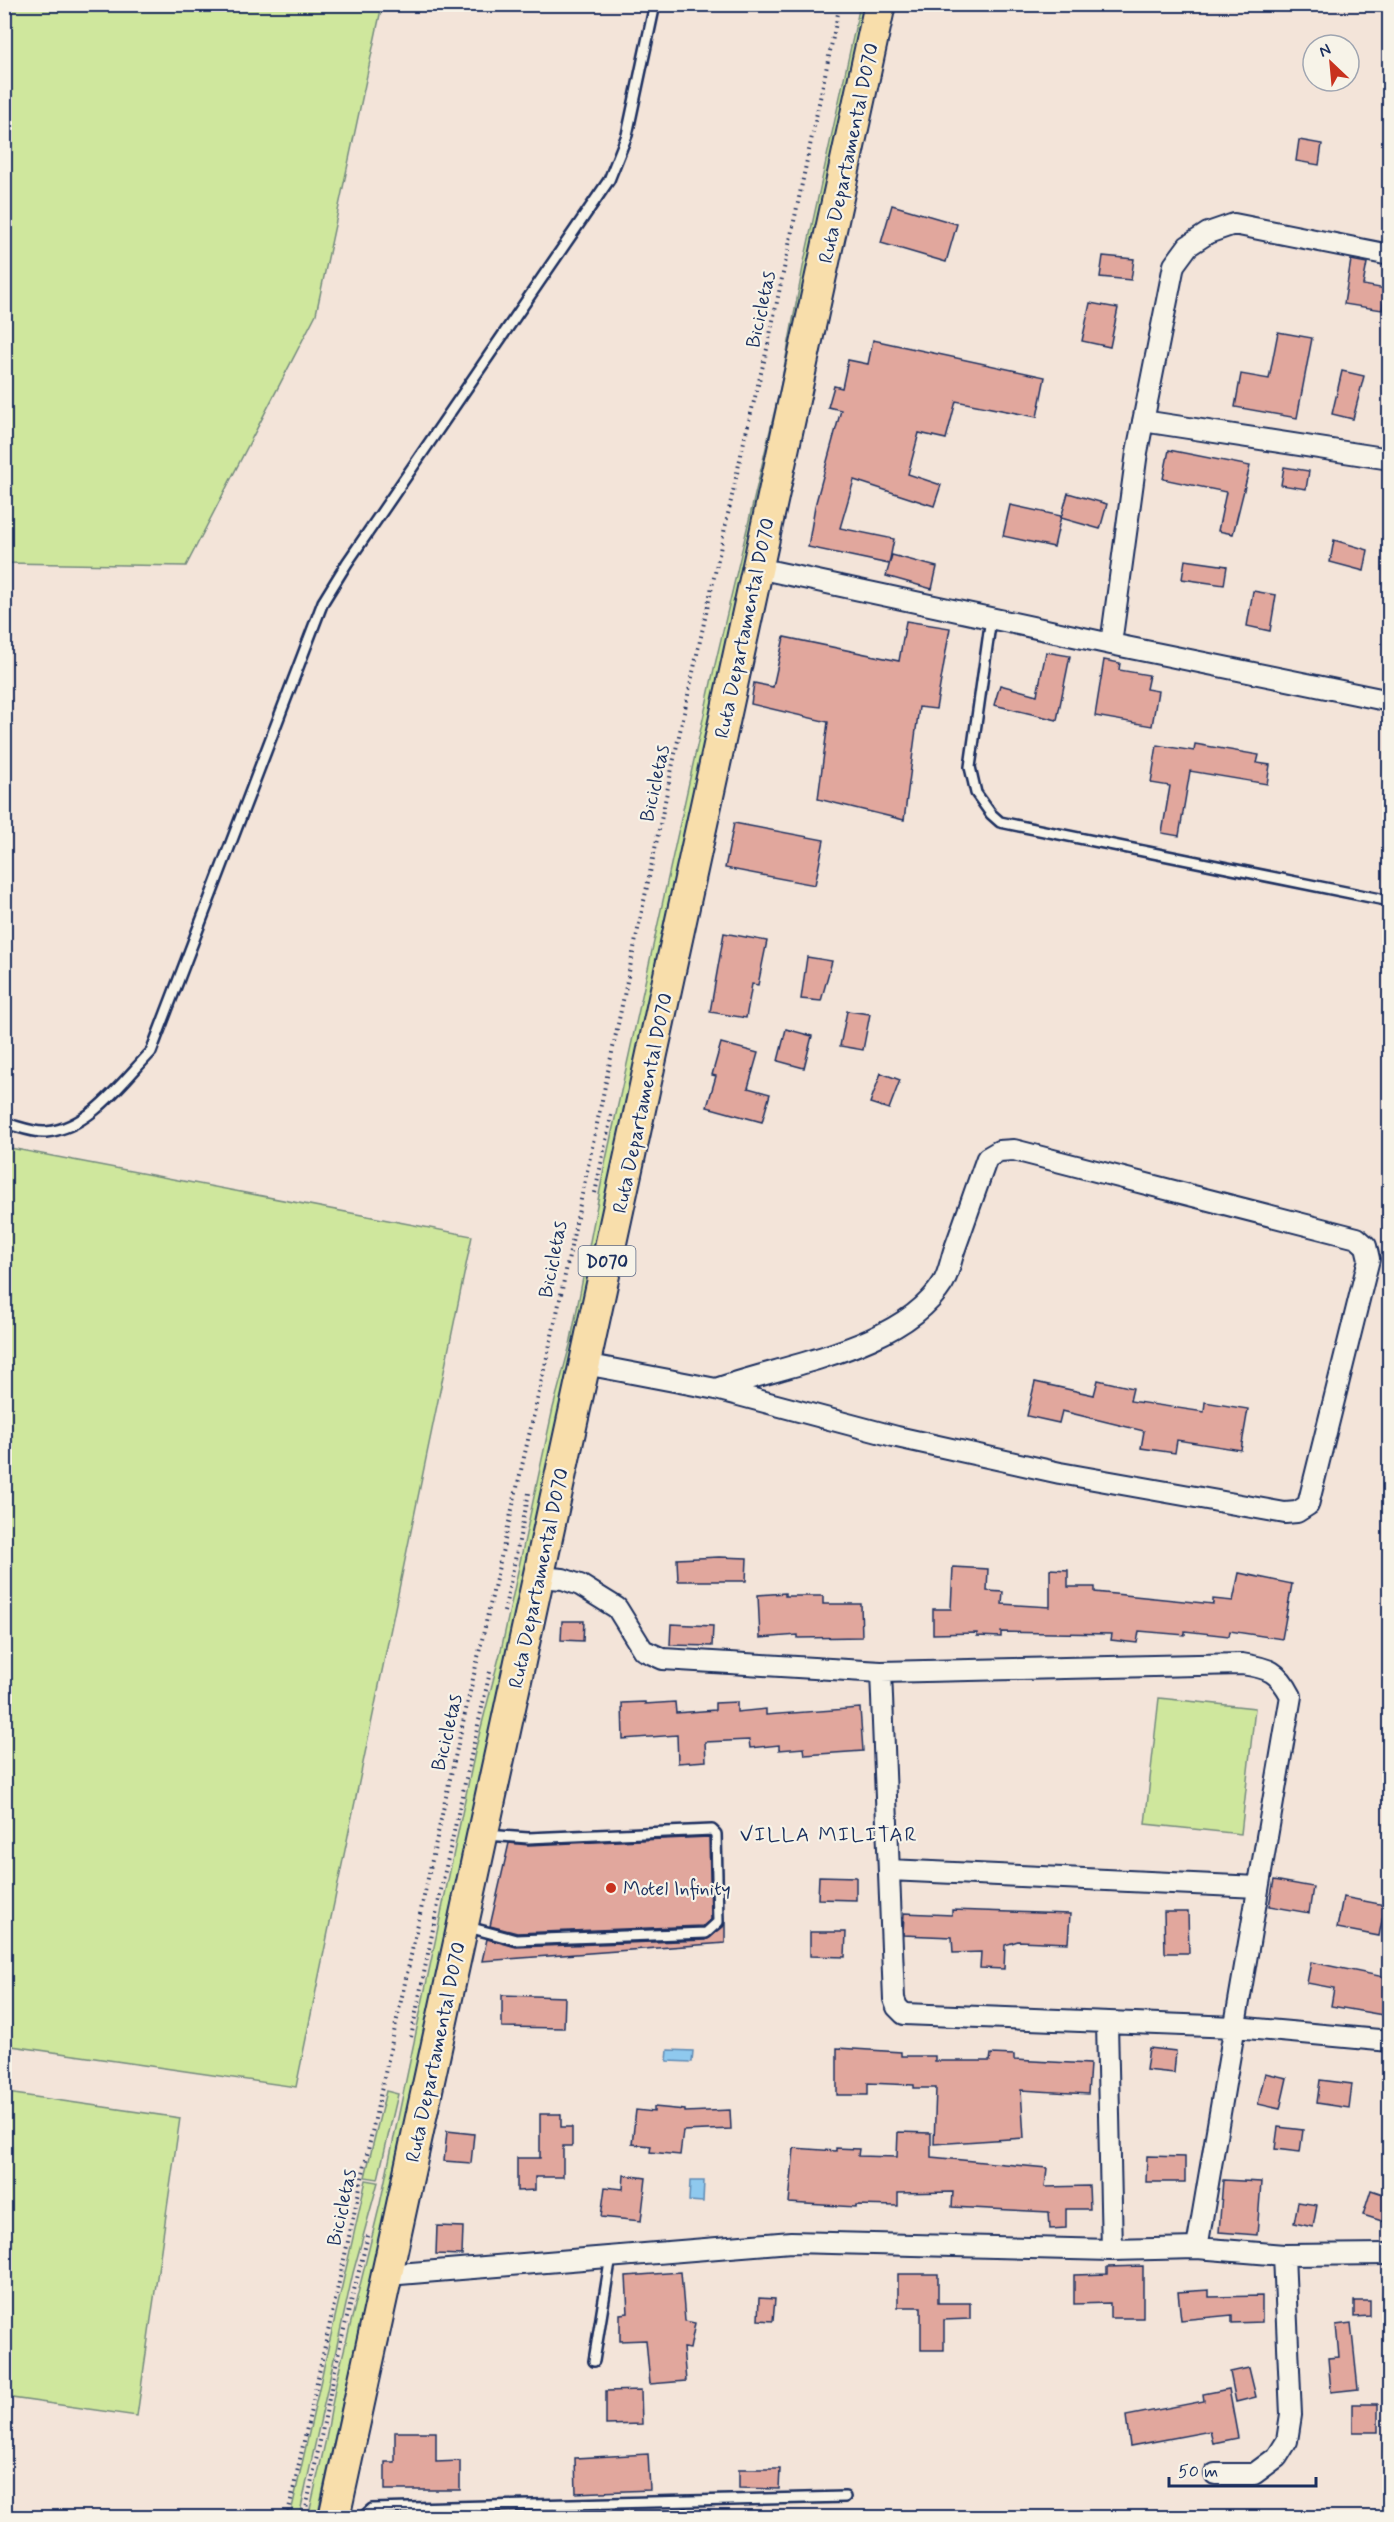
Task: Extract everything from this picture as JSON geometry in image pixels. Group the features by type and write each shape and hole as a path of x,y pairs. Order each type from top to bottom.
{"main road":[{"name":"Ruta Departamental D070","path":"334,2517 880,4"}],"street":[{"path":"1111,644 1143,421 1174,265 1188,246 1208,232 1234,224 1389,255"},
{"path":"1143,421 1389,459"},
{"path":"757,568 1389,701"},
{"path":"585,1364 716,1389 897,1437 1060,1473 1285,1513 1297,1512 1308,1505 1369,1258 1366,1246 1357,1238 1014,1150 999,1151 987,1158 944,1280 932,1298 913,1317 877,1336 832,1353 716,1389"},
{"path":"538,1577 563,1579 580,1585 617,1608 643,1650 663,1659 881,1672 1242,1664 1266,1668 1282,1679 1291,1696 1197,2248"},
{"path":"881,1672 894,1999 897,2007 904,2014 1235,2027 1389,2041"},
{"path":"889,1870 1257,1887"},
{"path":"1107,2023 1112,2250"},
{"path":"387,2275 791,2242 1112,2250 1197,2248 1284,2255 1389,2254"},
{"path":"1215,2474 1254,2474 1277,2457 1287,2441 1292,2415 1284,2255"}],"lane":[{"path":"4,1123 45,1132 79,1122 111,1094 151,1052 324,602 347,563 609,180 627,135 655,4"},
{"path":"991,618 970,767 976,793 991,814 1000,822 1389,901"},
{"path":"462,1926 516,1940 706,1933 718,1922 716,1834 712,1830 528,1838 482,1835"},
{"path":"594,2361 611,2256"},
{"path":"362,2517 372,2509 845,2497"}],"path":[{"name":"Bicicletas","path":"287,2517 447,1792 556,1318 675,754 745,437 767,349 840,4"}],"green space":[{"path":"5,4 382,5 316,314 186,566 5,563"},
{"path":"860,5 870,5 449,1914 376,2274 354,2352 317,2517 308,2518 336,2383 380,2204 476,1747 502,1646 553,1408 570,1345 605,1164 714,669 781,384 804,262"},
{"path":"5,1147 472,1236 296,2087 5,2045"},
{"path":"1159,1698 1255,1708 1241,1834 1145,1824"},
{"path":"386,2091 398,2094 378,2179 365,2177"},
{"path":"7,2093 180,2118 137,2416 5,2397 4,2110"},
{"path":"366,2180 378,2182 353,2273 299,2517 290,2517"}],"water":[{"path":"668,2050 693,2051 692,2062 667,2061"},
{"path":"690,2181 704,2181 703,2202 689,2201"}],"building":[{"path":"1299,140 1322,144 1319,165 1296,161"},
{"path":"892,205 957,224 946,262 881,243"},
{"path":"1103,256 1134,259 1131,280 1100,277"},
{"path":"1351,260 1367,263 1363,285 1386,289 1382,310 1344,304"},
{"path":"1090,303 1118,308 1110,347 1082,341"},
{"path":"1278,332 1312,338 1297,418 1235,407 1241,374 1269,379"},
{"path":"873,340 1045,377 1037,417 956,401 946,439 919,433 908,474 941,485 934,506 854,480 840,528 894,539 889,564 808,547 815,506 841,410 828,407 834,386 842,388 848,360 868,364"},
{"path":"1342,371 1364,376 1353,419 1332,414"},
{"path":"1169,450 1250,466 1233,534 1218,531 1226,492 1163,479"},
{"path":"1284,467 1309,471 1306,489 1281,485"},
{"path":"1068,493 1107,504 1100,529 1061,518"},
{"path":"1010,505 1061,516 1054,547 1003,536"},
{"path":"1334,540 1368,550 1364,571 1330,562"},
{"path":"892,555 937,567 932,589 886,576"},
{"path":"1185,560 1227,566 1224,585 1182,579"},
{"path":"1253,591 1276,595 1270,631 1247,626"},
{"path":"906,621 950,628 936,709 919,707 904,820 818,799 828,722 751,704 754,683 773,687 784,637 899,661"},
{"path":"1046,652 1070,656 1057,720 994,705 1000,685 1037,695"},
{"path":"1104,660 1120,663 1119,670 1149,675 1146,689 1158,691 1152,726 1095,716"},
{"path":"1195,744 1259,755 1257,763 1270,765 1267,784 1190,771 1179,836 1162,833 1170,786 1151,783 1157,745 1194,751"},
{"path":"734,823 824,840 815,885 725,868"},
{"path":"724,933 767,941 758,985 752,984 746,1018 710,1012"},
{"path":"807,957 832,961 821,1001 801,999"},
{"path":"847,1011 870,1014 863,1050 840,1046"},
{"path":"786,1029 812,1036 804,1068 778,1061"},
{"path":"721,1043 758,1053 748,1088 770,1094 762,1122 707,1107 716,1076 712,1075"},
{"path":"881,1073 900,1080 889,1109 870,1103"},
{"path":"1098,1380 1133,1388 1130,1401 1204,1412 1205,1402 1248,1409 1241,1450 1177,1440 1175,1453 1141,1448 1144,1431 1062,1411 1059,1423 1027,1416 1035,1382 1094,1395"},
{"path":"747,1558 746,1581 678,1581 677,1559"},
{"path":"953,1567 988,1569 987,1591 1003,1592 1002,1604 1050,1607 1050,1569 1068,1570 1068,1587 1095,1587 1095,1592 1213,1604 1213,1599 1233,1601 1239,1573 1292,1584 1282,1639 1230,1631 1229,1636 1185,1631 1185,1635 1139,1631 1137,1643 1111,1640 1112,1634 1001,1632 1001,1637 977,1636 977,1633 933,1634 933,1609 951,1609"},
{"path":"785,1593 785,1596 823,1596 823,1604 861,1604 862,1637 798,1638 798,1635 760,1638 758,1595"},
{"path":"562,1621 584,1621 583,1641 561,1640"},
{"path":"671,1624 713,1626 712,1646 670,1645"},
{"path":"645,1702 645,1704 675,1702 676,1713 715,1710 715,1703 737,1702 737,1712 766,1709 766,1715 860,1708 863,1751 805,1755 804,1748 779,1750 779,1745 750,1748 749,1740 705,1742 706,1761 678,1763 677,1735 623,1739 622,1703"},
{"name":"Motel Infinity","path":"709,1837 711,1919 703,1926 517,1933 490,1926 509,1843 528,1845"},
{"path":"819,1876 856,1877 856,1900 818,1899"},
{"path":"1274,1880 1313,1887 1309,1913 1269,1906"},
{"path":"1343,1897 1385,1905 1379,1936 1337,1928"},
{"path":"952,1910 1070,1914 1068,1943 1018,1941 1005,1945 1004,1969 980,1968 981,1952 953,1953 952,1937 903,1935 904,1913 952,1915"},
{"path":"1164,1912 1188,1912 1189,1953 1165,1953"},
{"path":"725,1922 725,1943 482,1961 487,1939 516,1947 706,1940 723,1927"},
{"path":"810,1932 846,1932 845,1957 810,1956"},
{"path":"1311,1962 1389,1978 1389,2016 1331,2006 1334,1988 1307,1983"},
{"path":"502,1995 565,1997 564,2028 502,2027"},
{"path":"837,2048 901,2052 901,2056 935,2056 935,2061 990,2061 991,2054 1014,2055 1014,2060 1090,2064 1088,2094 1021,2090 1024,2138 934,2144 936,2088 868,2083 868,2095 837,2095"},
{"path":"1149,2048 1176,2051 1174,2073 1146,2070"},
{"path":"1265,2073 1287,2078 1280,2109 1258,2104"},
{"path":"1320,2080 1352,2084 1349,2108 1317,2103"},
{"path":"654,2107 685,2110 685,2112 730,2110 731,2129 683,2131 680,2155 650,2152 651,2146 632,2144 636,2110 654,2112"},
{"path":"540,2114 561,2114 561,2127 572,2127 572,2146 563,2146 563,2177 535,2177 535,2190 517,2191 517,2158 540,2158"},
{"path":"1278,2127 1303,2130 1300,2152 1275,2149"},
{"path":"447,2131 474,2134 471,2163 444,2161"},
{"path":"898,2132 931,2133 931,2157 1047,2168 1045,2187 1089,2186 1090,2209 1066,2209 1066,2228 1050,2229 1049,2212 952,2207 953,2192 898,2193 898,2206 856,2205 856,2207 789,2203 794,2148 836,2151 836,2148 859,2149 858,2156 897,2157"},
{"path":"1147,2156 1185,2157 1185,2182 1146,2182"},
{"path":"624,2175 646,2178 641,2221 601,2217 605,2187 623,2189"},
{"path":"1223,2180 1261,2182 1257,2235 1219,2232"},
{"path":"1371,2190 1389,2196 1389,2208 1385,2222 1363,2215"},
{"path":"1298,2202 1317,2205 1313,2227 1294,2223"},
{"path":"437,2226 463,2227 462,2255 436,2254"},
{"path":"1143,2266 1143,2318 1110,2318 1110,2303 1074,2304 1074,2275 1107,2274 1107,2267"},
{"path":"681,2272 685,2321 695,2323 690,2349 683,2348 686,2381 650,2384 646,2340 620,2341 620,2314 628,2313 626,2276"},
{"path":"898,2274 938,2274 938,2303 970,2303 970,2319 944,2320 944,2350 921,2350 921,2307 898,2307"},
{"path":"1209,2290 1209,2297 1262,2296 1262,2322 1232,2323 1232,2315 1181,2320 1178,2292"},
{"path":"759,2298 775,2299 773,2321 758,2320"},
{"path":"1354,2301 1370,2301 1370,2316 1354,2317"},
{"path":"1351,2323 1358,2389 1331,2392 1328,2358 1339,2357 1336,2325"},
{"path":"1249,2368 1256,2397 1236,2402 1230,2372"},
{"path":"1229,2389 1238,2438 1213,2443 1210,2431 1130,2446 1126,2416 1204,2401 1203,2394"},
{"path":"641,2390 642,2424 606,2425 606,2391"},
{"path":"1353,2404 1378,2404 1378,2432 1353,2432"},
{"path":"395,2432 436,2432 436,2462 460,2461 460,2490 385,2490 385,2462 395,2462"},
{"path":"648,2454 650,2490 576,2493 575,2458"},
{"path":"739,2469 780,2469 779,2489 739,2488"}],"place":[{"name":"Motel Infinity","path":"611,1888"}],"district":[{"name":"VILLA MILITAR","path":"829,1834"}]}
